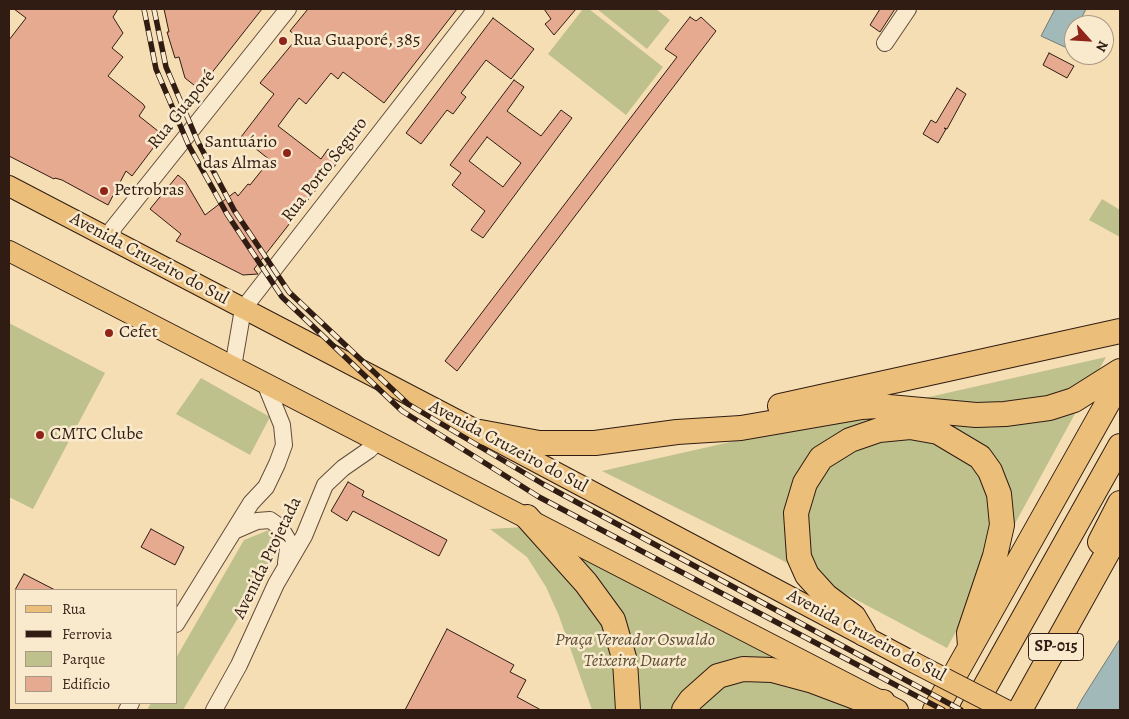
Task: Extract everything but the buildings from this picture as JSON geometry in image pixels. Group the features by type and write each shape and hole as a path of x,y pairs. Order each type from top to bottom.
{"highway":[{"path":"677,432 813,398 1120,330"},
{"path":"480,432 539,443 595,443 677,432 741,428 827,412 878,406 976,415 1032,412 1074,400 1120,371"},
{"path":"935,710 1120,381"},
{"path":"864,634 854,617 826,596 807,575 799,557 796,513 805,483 821,458 850,440 879,430 910,427 938,432 980,457 990,471 999,494 1002,525 995,556 969,634 970,646"},
{"path":"972,710 1120,446"},
{"path":"1075,611 1078,591 1087,567 1120,503"},
{"path":"527,517 586,583 613,620 625,661 628,710"},
{"name":"SP-015","path":"1020,710 1120,530"},
{"path":"684,710 691,700 718,676 743,669 772,670 813,681 866,701 892,707"}],"main road":[{"name":"Avenida Cruzeiro do Sul","path":"9,186 1006,710"},
{"path":"9,202 48,207"},
{"path":"9,251 892,707"}],"street":[{"name":"Rua Guaporé","path":"106,237 288,9"},
{"name":"Rua Porto Seguro","path":"233,367 243,308 476,9"},
{"path":"885,43 908,9"},
{"name":"Avenida Projetada","path":"178,621 233,531 252,503 266,487 284,445 282,425 265,383"},
{"name":"Avenida Projetada","path":"214,710 239,665 286,565 304,536 325,485 342,468 369,450 378,441"},
{"path":"233,531 257,520 270,520 280,527 289,542 286,565"}],"green space":[{"path":"583,9 589,9 663,67 626,115 548,54"},
{"path":"597,9 656,9 670,20 647,49"},
{"path":"1102,199 1120,210 1120,237 1089,220"},
{"name":"CMTC Clube","path":"9,323 105,373 33,509 9,497"},
{"path":"1106,357 947,648 776,557 602,471"},
{"path":"201,378 270,417 250,455 176,414"},
{"name":"Praça Vereador Oswaldo Teixeira Duarte","path":"524,527 761,651 867,710 592,710 559,616 546,587 527,557 490,529"},
{"path":"269,530 278,551 183,710 147,710 150,704 178,704 178,655 244,540"}],"water":[{"path":"1055,9 1086,9 1083,15 1064,15 1064,47 1041,36"},
{"path":"1120,639 1120,710 1076,710 1082,699"}],"railway":[{"path":"144,9 156,69 189,146 227,214 282,297 402,411 539,497 943,710"},
{"path":"154,9 166,67 198,142 234,210 289,292 408,404 543,484 961,710"}],"place":[{"name":"Rua Guaporé, 385","path":"283,41"},
{"name":"Santuário das Almas","path":"287,153"},
{"name":"Petrobras","path":"104,191"},
{"name":"Cefet","path":"109,333"},
{"name":"CMTC Clube","path":"40,435"}]}
